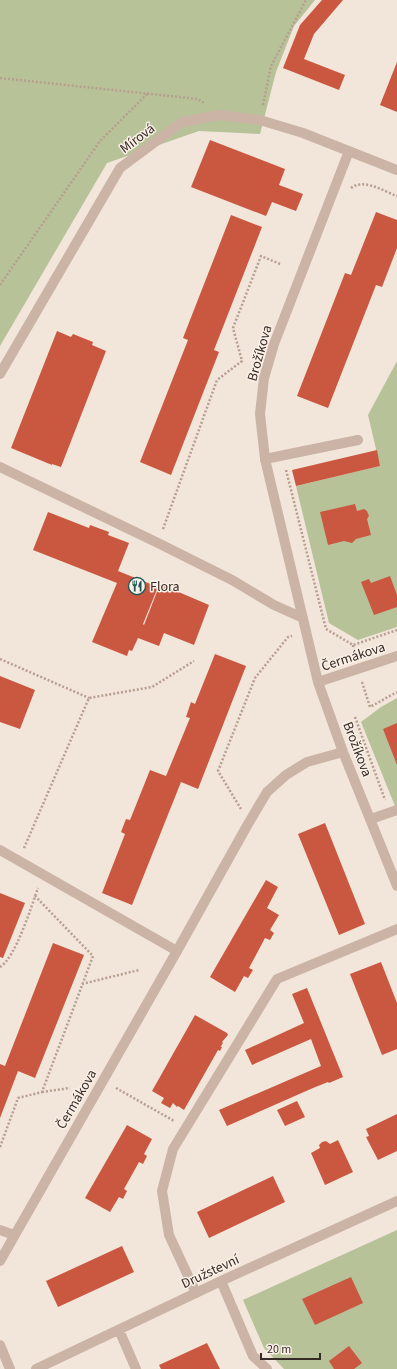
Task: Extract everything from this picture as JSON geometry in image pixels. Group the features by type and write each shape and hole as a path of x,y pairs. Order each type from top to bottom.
{"street":[{"name":"Mírová","path":"0,374 120,168 182,122 218,115 260,120 303,133 397,170"},
{"name":"Brožíkova","path":"349,151 277,337 264,378 260,414 265,459 318,682 343,752 397,886"},
{"path":"265,459 358,440"},
{"path":"0,467 158,543 232,580 274,605 303,618"},
{"name":"Čermákova","path":"318,682 397,656"},
{"name":"Čermákova","path":"0,1261 267,792 286,775 307,762 343,752"},
{"path":"371,819 393,811"},
{"path":"0,850 177,952"},
{"path":"196,1293 169,1235 162,1191 173,1149 277,979 397,929"},
{"name":"Družstevní","path":"36,1369 221,1281 397,1201"},
{"path":"0,1230 14,1235"},
{"path":"221,1281 253,1356 267,1369"},
{"path":"119,1330 136,1369"},
{"path":"0,1345 10,1369"}],"path":[{"path":"260,120 271,66 306,0"},
{"path":"0,78 198,99 218,115"},
{"path":"0,285 100,141 147,94"},
{"path":"346,192 355,186 364,183 397,196"},
{"path":"158,543 217,380 242,361 233,328 261,256 280,264"},
{"path":"283,456 326,629"},
{"path":"248,824 218,771 255,678 288,637 326,629 353,645 397,630"},
{"path":"0,659 89,698 152,687 194,661"},
{"path":"370,707 397,692"},
{"path":"18,861 89,698"},
{"path":"355,717 393,811"},
{"path":"0,967 4,964 16,947 43,875"},
{"path":"35,896 93,956 42,1092"},
{"path":"82,984 139,970"},
{"path":"103,1081 186,1128"},
{"path":"0,1147 18,1098 42,1092 70,1088"}],"green space":[{"path":"0,0 315,0 294,26 276,72 260,134 199,131 107,163 0,346"},
{"path":"397,361 397,627 358,640 329,623 296,486 380,466 368,415"},
{"path":"397,698 397,811 361,722 381,707"},
{"path":"397,1230 397,1369 284,1369 264,1348 243,1300"}],"building":[{"path":"322,0 343,0 314,34 304,59 345,75 339,90 283,68 300,25"},
{"path":"397,62 397,112 380,105"},
{"path":"210,140 285,169 279,185 303,194 296,211 272,202 266,216 191,187"},
{"path":"376,212 397,220 397,248 382,287 376,285 328,408 297,396 345,273 351,275"},
{"path":"231,215 262,227 214,350 219,352 171,475 140,462 188,340 183,338"},
{"path":"57,331 71,337 73,334 93,342 92,345 106,351 61,467 52,465 11,448"},
{"path":"377,450 380,466 296,486 292,470"},
{"path":"355,504 357,511 364,509 367,511 369,516 367,519 371,535 356,539 352,543 344,541 328,545 320,512"},
{"path":"48,512 89,528 90,525 109,532 108,535 129,543 118,571 158,587 143,624 144,625 160,584 209,605 194,645 164,633 159,646 138,638 132,651 129,650 127,656 92,642 117,583 33,550"},
{"path":"390,576 397,595 397,607 374,615 361,582 369,579 371,583"},
{"path":"215,654 246,666 198,789 181,782 132,905 102,893 125,834 121,832 126,819 130,820 150,770 166,776 190,718 186,717 191,702 195,704"},
{"path":"0,676 35,690 20,729 0,722"},
{"path":"397,723 397,765 383,729"},
{"path":"325,823 365,924 339,935 298,834"},
{"path":"266,880 278,887 267,908 279,915 270,930 274,933 270,940 265,938 249,968 253,970 248,978 244,976 235,992 210,977"},
{"path":"0,893 25,903 3,958 0,957"},
{"path":"53,943 84,955 35,1078 18,1071 0,1118 0,1064 5,1066"},
{"path":"381,962 397,1003 397,1049 382,1055 350,974"},
{"path":"307,988 343,1077 313,1088 227,1126 219,1110 321,1066 311,1039 252,1065 245,1050 304,1023 292,994"},
{"path":"195,1015 228,1035 222,1042 220,1051 218,1050 184,1110 178,1106 177,1107 173,1103 170,1108 161,1103 164,1098 152,1091"},
{"path":"297,1101 305,1117 285,1126 277,1110"},
{"path":"397,1114 397,1151 378,1160 366,1137 369,1136 366,1129"},
{"path":"127,1125 152,1139 144,1154 147,1156 143,1164 139,1162 124,1189 127,1191 123,1199 119,1197 110,1212 85,1198"},
{"path":"338,1140 353,1172 325,1185 311,1153 320,1148 319,1145 322,1142 326,1141 330,1144"},
{"path":"273,1176 285,1202 209,1238 197,1212"},
{"path":"122,1246 134,1272 58,1307 46,1281"},
{"path":"351,1277 363,1303 315,1325 302,1299"},
{"path":"207,1343 220,1369 161,1369 159,1365"},
{"path":"349,1346 362,1363 354,1369 334,1369 329,1361"}],"place":[{"name":"Flora","path":"137,586"}]}
